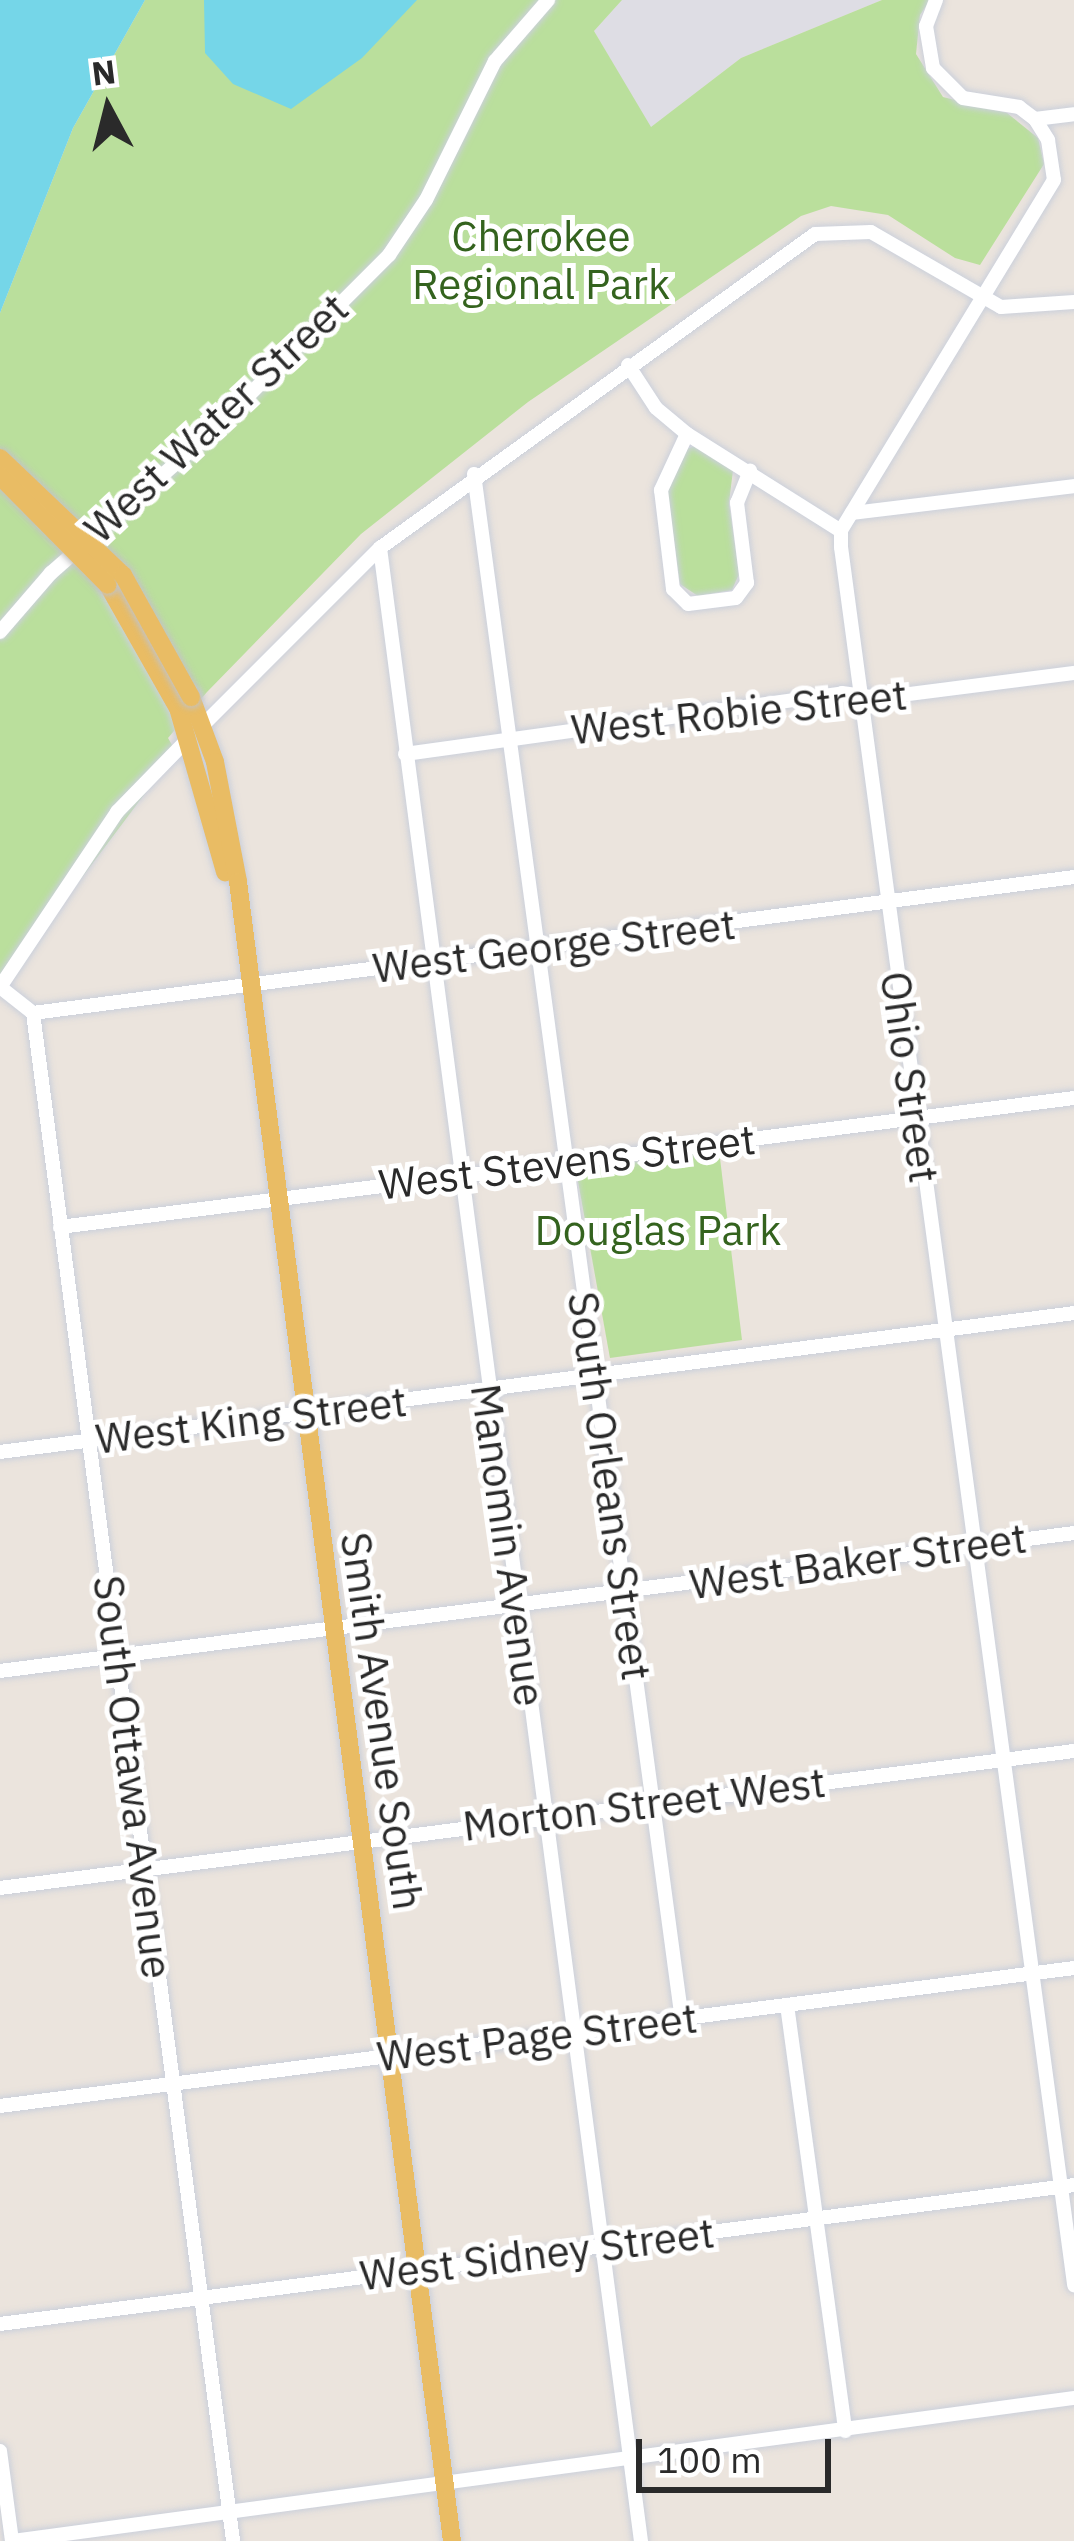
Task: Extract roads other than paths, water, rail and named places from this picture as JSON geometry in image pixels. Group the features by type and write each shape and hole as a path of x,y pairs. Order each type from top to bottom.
{"main road":[{"name":"Smith Avenue South","path":"0,458 123,575 184,703 224,803 452,2541"},
{"name":"Smith Avenue South","path":"0,476 108,585 184,703"}],"street":[{"name":"West Water Street","path":"0,632 51,573 215,429 389,255 426,200 495,62 548,0"},
{"path":"628,365 656,408 687,434 751,470 841,531 1050,193 1052,154 1035,119 1019,107 963,98 941,80 925,41 936,0"},
{"path":"1035,119 1074,114"},
{"path":"33,1013 0,987 117,812 380,548 474,474 628,365 829,230 884,238 981,301 1074,302"},
{"path":"687,434 661,490 674,589 688,604 736,598 747,583 737,503 751,470"},
{"name":"South Orleans Street","path":"474,474 682,2020"},
{"path":"852,513 1074,486"},
{"name":"Ohio Street","path":"841,531 943,1331 1067,2186 1074,2285"},
{"name":"Manomin Avenue","path":"380,548 641,2541"},
{"name":"West Robie Street","path":"405,754 1074,673"},
{"name":"West George Street","path":"33,1013 1074,877"},
{"name":"South Ottawa Avenue","path":"33,1013 233,2541"},
{"name":"West Stevens Street","path":"60,1227 1074,1098"},
{"name":"West King Street","path":"0,1452 1074,1313"},
{"name":"West Baker Street","path":"0,1671 1074,1533"},
{"name":"Morton Street West","path":"0,1888 1074,1751"},
{"name":"West Page Street","path":"0,2106 1074,1968"},
{"path":"787,2005 845,2431"},
{"name":"West Sidney Street","path":"0,2324 1067,2186"},
{"path":"0,2451 13,2541 1074,2398"}],"water":[{"path":"0,0 145,0 73,128 0,313"},
{"path":"204,0 417,0 362,58 291,109 233,84 205,53"}],"park label":[{"name":"Cherokee Regional Park","path":"541,260"},
{"name":"Douglas Park","path":"658,1230"}]}
